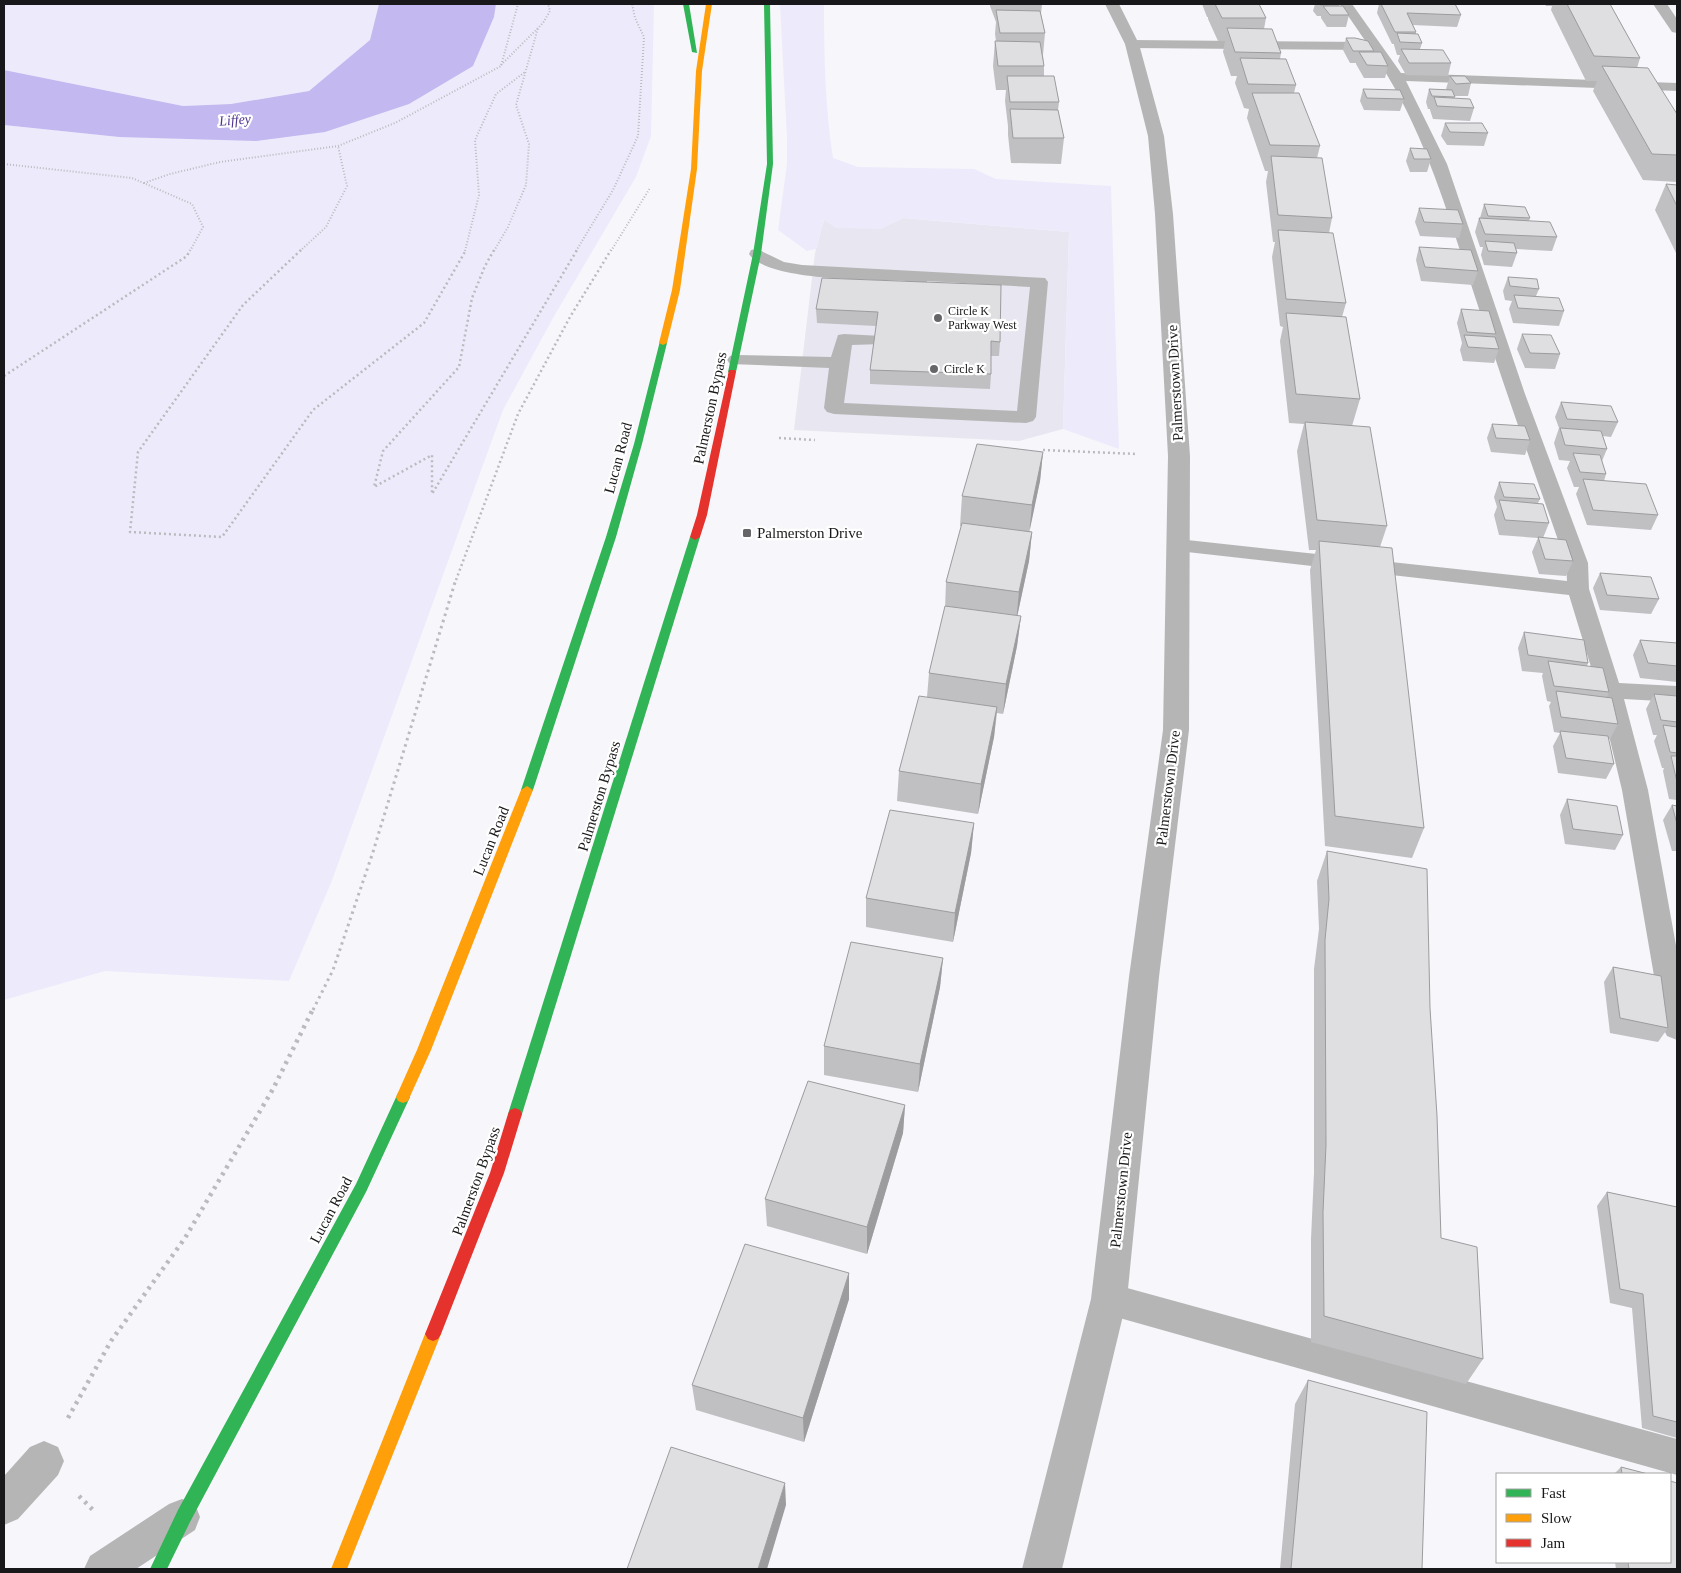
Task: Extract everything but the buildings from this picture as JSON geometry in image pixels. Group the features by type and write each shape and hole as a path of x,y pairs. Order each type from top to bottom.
{"main road":[{"path":"686,4 699,71"},
{"path":"699,71 709,4"},
{"name":"Palmerston Bypass","path":"339,1569 497,1173 702,515 757,254 770,164 767,4"},
{"name":"Lucan Road","path":"158,1569 184,1516 361,1188 424,1050 526,794 611,538 638,444 676,290 694,169 699,71"}],"street":[{"name":"Palmerstown Drive","path":"1042,1569 1109,1299 1144,977 1176,730 1179,456 1164,214 1156,136 1132,44 1112,4"},
{"path":"1660,4 1677,29"},
{"path":"4,1505 44,1461"}],"lane":[{"path":"1346,4 1397,77 1439,164 1516,394 1577,563 1578,589 1610,690 1635,790 1677,1028"},
{"path":"1132,44 1374,46"},
{"path":"1397,77 1677,87"},
{"path":"757,254 779,266 802,270 1039,282 1026,417 834,408 838,363 844,338 876,340"},
{"path":"917,295 919,276"},
{"path":"736,360 838,363"},
{"path":"1178,545 1578,589"},
{"path":"1610,690 1677,694"},
{"path":"1109,1299 1677,1457"},
{"path":"103,1569 184,1516"}],"path":[{"path":"501,66 518,4"},
{"path":"143,183 170,174 220,162 338,146 395,122 501,66 538,28 550,11 548,4"},
{"path":"538,28 516,106 529,144 526,185 508,227 485,266 472,298 459,368 383,451 374,487 432,455 432,494 612,190 638,136 644,37 635,18 632,4"},
{"path":"338,146 347,186 326,227 243,305 138,452 130,532 222,537 313,410 424,323 466,250 479,195 475,140 496,94 526,72"},
{"path":"4,164 132,178 192,204 203,227 187,256 4,376"},
{"path":"44,1461 111,1341 185,1238 273,1090 333,970 373,852 457,577 518,414 570,317 653,183"}],"shaded area":[{"path":"4,4 379,4 370,40 309,91 231,104 183,106 4,70"},
{"path":"496,4 654,4 651,136 636,177 553,318 503,410 331,883 289,981 105,971 4,1000 4,125 119,137 473,66 494,17"},
{"path":"780,4 824,4 828,120 833,158 858,167 974,169 996,179 1111,186 1119,449 1063,429 1069,232 903,218 880,229 836,228 824,220 816,249 807,251 778,230 787,164"},
{"name":"Circle K Parkway West","path":"903,218 1069,232 1063,429 1019,441 794,430 815,253 824,220 880,229"}],"water":[{"name":"Liffey","path":"379,4 496,4 494,17 473,66 409,104 325,132 256,141 119,137 4,125 4,70 183,106 231,104 309,91 370,40"}],"traffic: fast":[{"path":"686,4 695,52"},
{"path":"732,372 757,254 770,164 767,4"},
{"path":"527,790 611,537 638,444 663,343"},
{"path":"515,1114 695,537"},
{"path":"158,1569 184,1516 361,1188 403,1097"}],"traffic: slow":[{"path":"663,343 676,290 694,169 699,71 709,4"},
{"path":"403,1097 424,1050 527,790"},
{"path":"339,1569 433,1334"}],"traffic: jam":[{"path":"695,537 702,515 732,372"},
{"path":"433,1334 497,1173 515,1114"}],"place":[{"name":"Circle K Parkway West","path":"938,318"},
{"name":"Circle K","path":"934,369"},
{"name":"Palmerston Drive","path":"747,533"}]}
